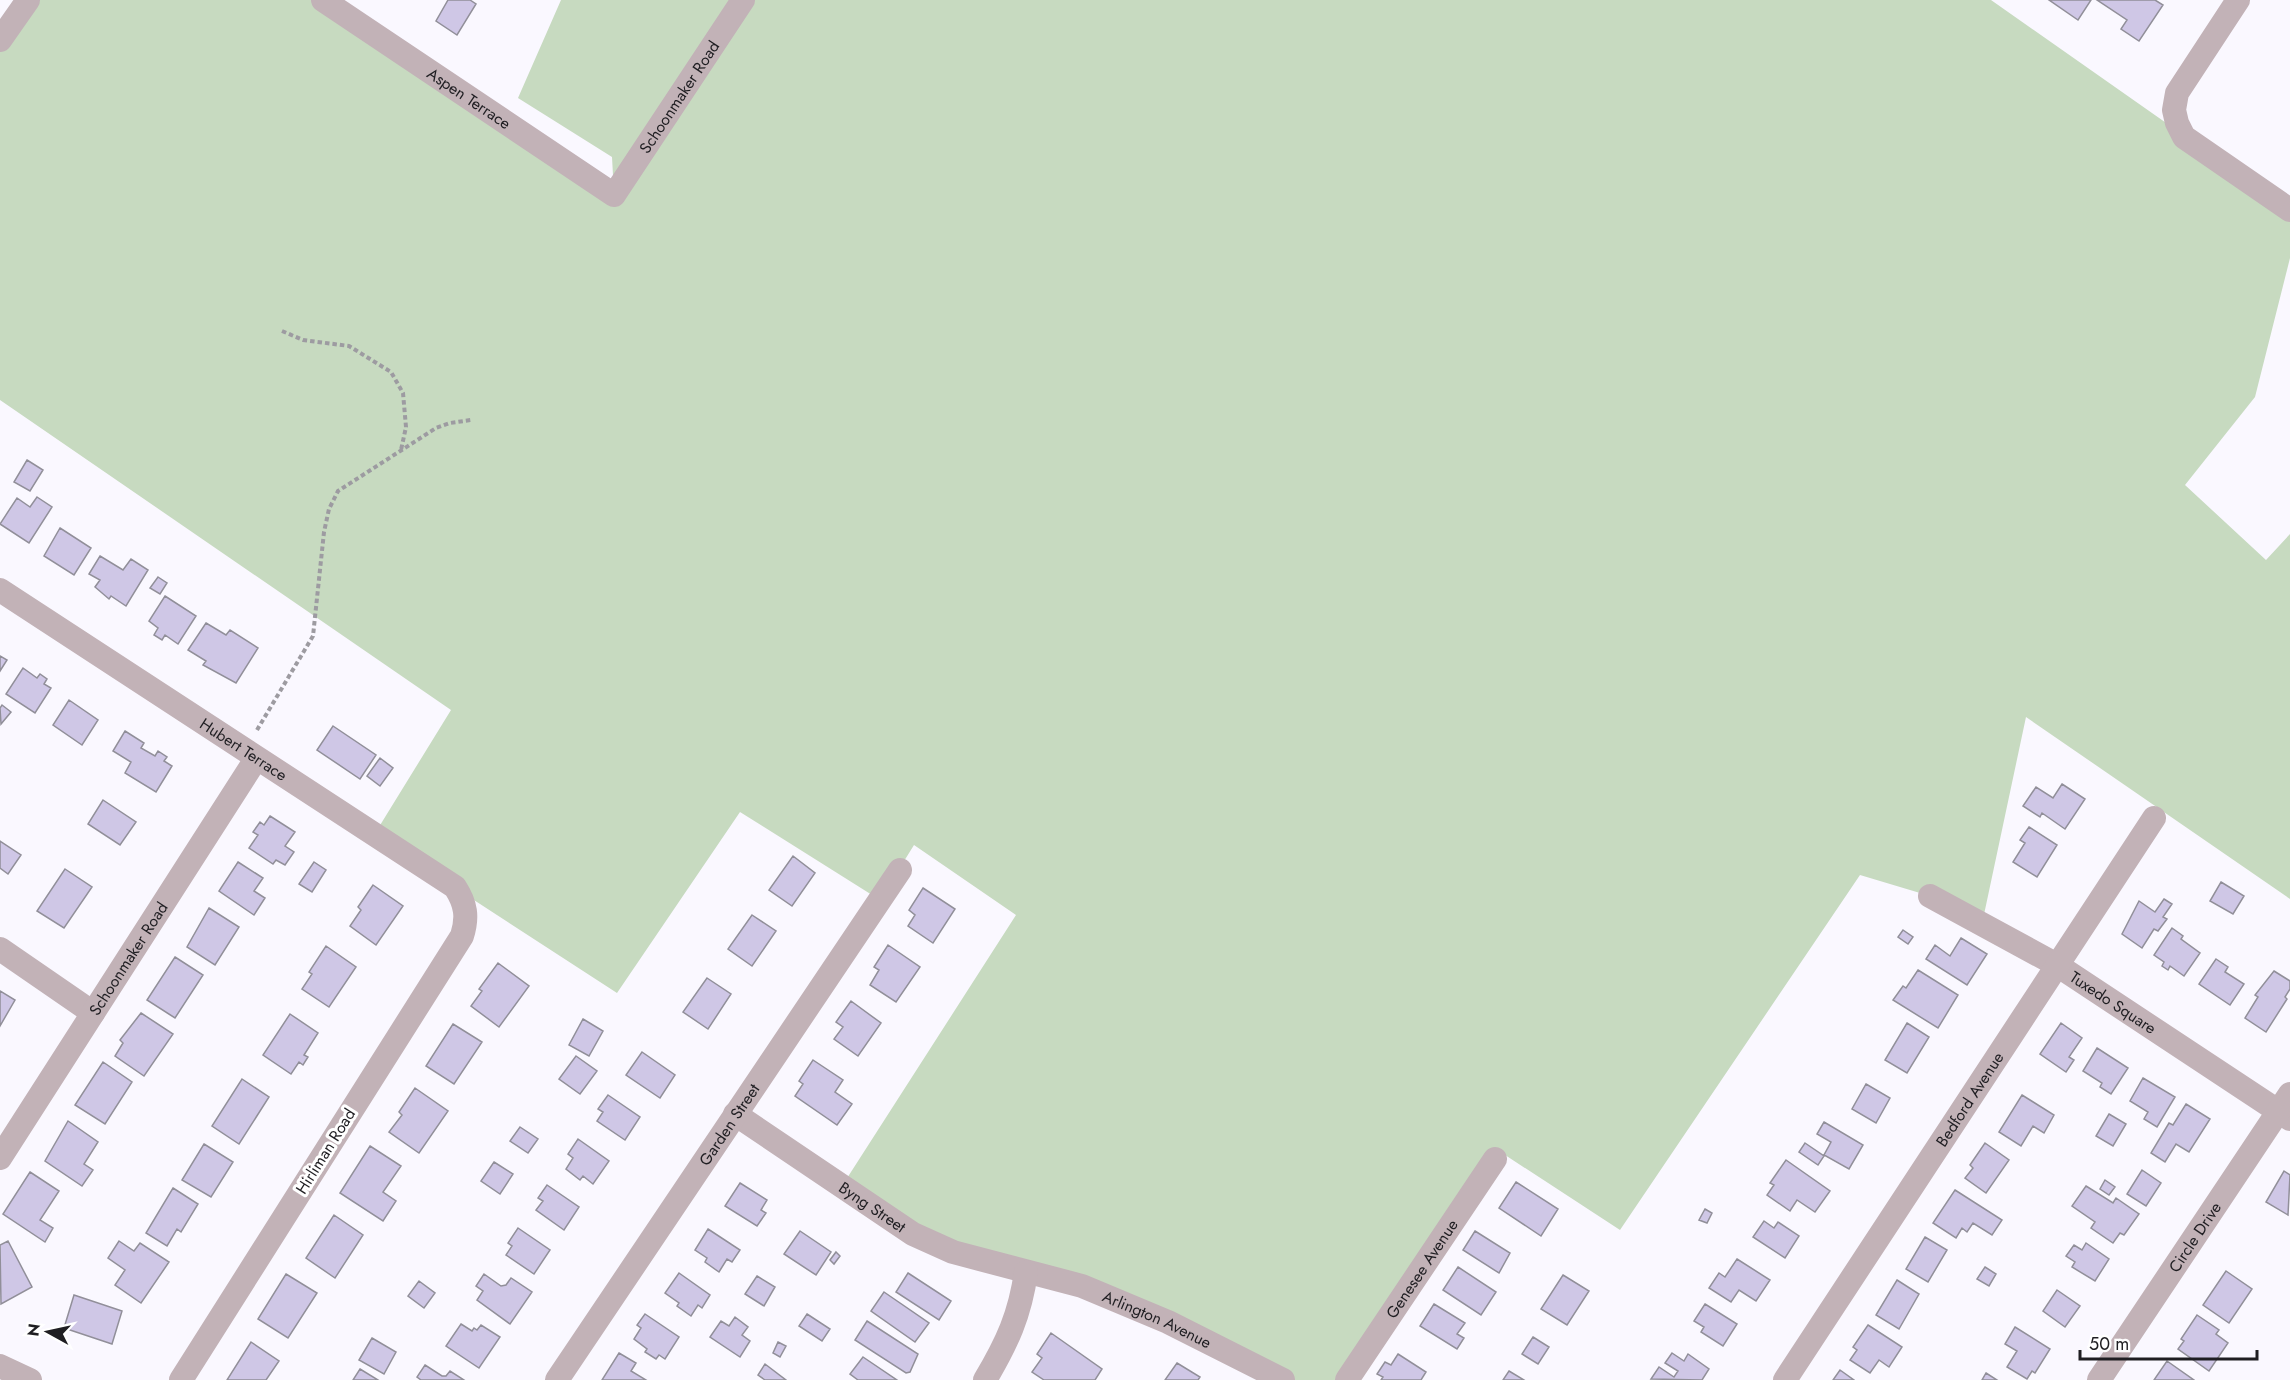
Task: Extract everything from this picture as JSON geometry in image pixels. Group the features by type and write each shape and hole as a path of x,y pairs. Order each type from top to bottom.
{"street":[{"path":"0,40 28,0"},
{"name":"Aspen Terrace","path":"323,0 614,195"},
{"name":"Schoonmaker Road","path":"614,195 743,0"},
{"path":"2238,0 2177,93 2174,110 2177,123 2190,142 2290,210"},
{"name":"Hubert Terrace","path":"0,590 455,887 464,902 466,922"},
{"name":"Schoonmaker Road","path":"0,1158 93,1013 250,755"},
{"name":"Bedford Avenue","path":"1785,1380 2154,818"},
{"name":"Garden Street","path":"556,1380 900,870"},
{"name":"Tuxedo Square","path":"1930,896 2057,965 2286,1108"},
{"name":"Hirliman Road","path":"181,1380 462,936 466,922"},
{"path":"0,949 93,1013"},
{"name":"Circle Drive","path":"2099,1380 2286,1108"},
{"name":"Byng Street","path":"735,1114 913,1234 953,1252 1026,1272"},
{"name":"Genesee Avenue","path":"1347,1380 1495,1159"},
{"path":"985,1380 1002,1352 1021,1306 1026,1272"},
{"name":"Arlington Avenue","path":"1026,1272 1082,1286 1168,1322 1283,1380"},
{"path":"0,1366 30,1380"}],"path":[{"path":"282,331 326,345 349,346 392,372 403,393 406,427 400,451"},
{"path":"250,755 313,636 324,532 329,509 338,491 436,428 471,420"}],"green space":[{"path":"29,0 323,0 614,194 612,157 518,98 561,0 1991,0 2290,210 2290,258 2255,397 2185,485 2266,560 2290,534 2290,899 2026,717 1982,924 1930,896 1860,875 1620,1230 1499,1151 1347,1380 1283,1380 1168,1322 953,1252 842,1186 1016,915 914,845 880,900 740,812 617,993 374,835 451,710 0,400 0,43"}],"building":[{"path":"448,0 470,0 476,4 457,35 436,21"},
{"path":"2049,0 2091,0 2078,20"},
{"path":"2097,0 2155,0 2163,5 2139,41 2121,29 2127,20"},
{"path":"27,460 43,470 30,491 14,482"},
{"path":"37,497 52,507 29,543 0,524 17,498 30,507"},
{"path":"60,528 91,548 74,575 44,556"},
{"path":"100,556 123,570 131,559 148,570 126,606 111,596 109,599 95,587 100,580 89,574"},
{"path":"158,577 167,583 160,594 150,588"},
{"path":"165,596 196,616 178,644 165,635 162,640 154,635 158,628 149,621"},
{"path":"206,623 226,635 230,630 258,648 236,683 203,665 206,661 188,650"},
{"path":"0,656 7,660 0,671"},
{"path":"23,668 37,678 40,674 47,679 44,684 51,688 35,713 6,694"},
{"path":"69,700 98,720 82,745 53,725"},
{"path":"2,705 11,712 1,724 0,708"},
{"path":"333,726 376,755 360,779 317,750"},
{"path":"125,731 144,743 141,748 155,756 158,751 167,757 164,761 172,766 156,792 125,773 131,762 113,751"},
{"path":"380,758 393,768 380,786 367,776"},
{"path":"2062,784 2085,799 2065,829 2042,813 2040,817 2023,806 2036,787 2053,798"},
{"path":"103,800 136,822 120,845 88,824"},
{"path":"270,816 295,832 285,846 294,852 285,865 276,860 273,864 249,848 258,835 253,832 260,822 264,825"},
{"path":"2029,827 2057,845 2037,877 2013,862 2025,843 2020,840"},
{"path":"0,841 21,855 8,874 0,868"},
{"path":"793,856 815,873 792,906 769,890"},
{"path":"238,862 263,878 254,891 265,898 254,915 219,891"},
{"path":"314,862 326,870 312,892 299,884"},
{"path":"65,869 92,887 64,928 37,911"},
{"path":"2221,882 2244,896 2233,914 2210,901"},
{"path":"373,885 403,906 376,945 350,926 361,910 358,907"},
{"path":"923,888 955,909 933,943 908,926 915,915 909,910"},
{"path":"2164,899 2172,904 2163,917 2167,919 2158,931 2154,929 2142,948 2122,934 2139,901 2155,912"},
{"path":"209,908 239,927 215,965 187,947"},
{"path":"752,915 776,931 752,966 728,949"},
{"path":"2172,928 2183,936 2181,939 2200,953 2184,976 2170,966 2168,970 2162,966 2164,962 2154,955"},
{"path":"1903,930 1913,937 1908,944 1898,937"},
{"path":"1961,938 1987,954 1967,985 1926,959 1935,945 1950,956"},
{"path":"888,945 920,967 896,1002 870,985 879,970 874,967"},
{"path":"326,946 356,967 329,1007 302,989 312,974 309,972"},
{"path":"175,957 203,975 175,1018 147,1000"},
{"path":"2216,959 2228,967 2225,972 2244,984 2230,1005 2199,984"},
{"path":"498,963 529,986 499,1027 471,1006 482,991 479,989"},
{"path":"1918,970 1958,995 1938,1028 1893,1000 1903,986 1906,988"},
{"path":"2274,971 2290,981 2290,989 2285,997 2287,999 2266,1032 2245,1018 2258,997 2255,995"},
{"path":"707,978 731,994 708,1029 683,1012"},
{"path":"0,991 15,1000 0,1026"},
{"path":"851,1001 881,1023 858,1056 834,1039 843,1027 836,1022"},
{"path":"141,1013 173,1034 144,1076 115,1056 123,1043 120,1040"},
{"path":"290,1014 318,1033 304,1055 308,1057 303,1065 299,1062 291,1074 263,1055"},
{"path":"583,1019 603,1031 589,1056 569,1045"},
{"path":"1907,1023 1929,1037 1907,1073 1885,1060"},
{"path":"2061,1023 2082,1038 2069,1057 2074,1060 2066,1072 2040,1054"},
{"path":"453,1024 482,1042 454,1084 426,1066"},
{"path":"2097,1048 2128,1068 2111,1094 2100,1087 2102,1083 2083,1071"},
{"path":"642,1052 675,1075 660,1098 626,1075"},
{"path":"576,1056 597,1071 580,1094 559,1079"},
{"path":"813,1060 843,1080 835,1092 852,1104 837,1125 795,1096 803,1084 799,1081"},
{"path":"103,1062 132,1082 105,1124 75,1105"},
{"path":"2143,1078 2175,1097 2157,1127 2144,1119 2148,1112 2130,1101"},
{"path":"242,1079 269,1097 239,1144 212,1126"},
{"path":"1866,1084 1890,1098 1876,1123 1852,1109"},
{"path":"415,1088 448,1111 419,1153 389,1132 402,1115 399,1112"},
{"path":"608,1095 640,1117 625,1140 597,1121 603,1112 598,1109"},
{"path":"2022,1095 2054,1115 2044,1133 2033,1126 2021,1146 1999,1132"},
{"path":"2186,1104 2210,1119 2189,1152 2176,1144 2165,1162 2151,1153 2169,1123 2173,1125"},
{"path":"2109,1114 2126,1124 2113,1146 2096,1136"},
{"path":"68,1121 98,1142 84,1164 93,1170 82,1186 45,1161"},
{"path":"1824,1122 1863,1145 1849,1169 1824,1155 1831,1142 1817,1134"},
{"path":"520,1127 538,1139 528,1153 510,1141"},
{"path":"578,1139 609,1161 593,1184 583,1176 580,1180 566,1169 573,1158 568,1154"},
{"path":"1805,1143 1824,1156 1818,1165 1799,1152"},
{"path":"1985,1143 2009,1160 1986,1193 1965,1178 1973,1168 1970,1165"},
{"path":"204,1144 233,1162 211,1197 182,1180"},
{"path":"370,1146 401,1166 383,1192 396,1201 383,1221 340,1193"},
{"path":"1786,1160 1830,1191 1815,1212 1797,1200 1790,1211 1767,1195 1774,1185 1770,1183"},
{"path":"494,1162 513,1174 500,1194 481,1181"},
{"path":"2142,1170 2161,1183 2146,1206 2127,1194"},
{"path":"2284,1171 2290,1175 2288,1215 2266,1202"},
{"path":"30,1172 59,1191 40,1220 53,1228 45,1242 3,1214"},
{"path":"2105,1180 2115,1187 2109,1195 2100,1189"},
{"path":"1516,1182 1558,1209 1541,1236 1499,1208"},
{"path":"740,1183 767,1200 761,1210 766,1213 757,1226 725,1206"},
{"path":"547,1185 579,1207 564,1230 536,1210 543,1201 538,1198"},
{"path":"2086,1186 2113,1203 2116,1198 2139,1214 2124,1235 2120,1233 2113,1243 2091,1228 2095,1222 2072,1206"},
{"path":"173,1188 198,1204 181,1232 177,1229 167,1246 146,1233"},
{"path":"1955,1190 2002,1220 1992,1235 1973,1223 1967,1232 1962,1228 1956,1238 1933,1223"},
{"path":"1705,1209 1712,1213 1707,1223 1699,1220"},
{"path":"334,1215 363,1235 335,1278 306,1258"},
{"path":"1764,1221 1774,1228 1778,1222 1799,1236 1785,1258 1753,1237"},
{"path":"518,1228 550,1250 534,1274 506,1255 512,1246 508,1243"},
{"path":"708,1229 740,1250 732,1262 727,1259 719,1272 705,1262 707,1258 695,1250"},
{"path":"800,1231 831,1252 816,1275 784,1254"},
{"path":"1475,1231 1510,1253 1499,1273 1463,1250"},
{"path":"1925,1237 1947,1250 1928,1282 1906,1269"},
{"path":"8,1241 32,1287 1,1304 0,1245"},
{"path":"119,1241 134,1251 140,1243 169,1262 141,1303 115,1285 125,1270 108,1258"},
{"path":"2086,1243 2109,1259 2095,1281 2072,1267 2075,1262 2066,1256 2074,1245 2082,1250"},
{"path":"836,1252 840,1256 834,1264 830,1260"},
{"path":"1737,1259 1770,1280 1756,1301 1739,1290 1731,1302 1709,1288 1719,1273 1725,1277"},
{"path":"1458,1267 1496,1292 1481,1315 1443,1290"},
{"path":"1985,1267 1996,1274 1989,1286 1977,1279"},
{"path":"2226,1271 2252,1289 2229,1323 2203,1305"},
{"path":"679,1273 710,1295 702,1308 698,1305 691,1316 665,1293"},
{"path":"908,1273 951,1301 939,1320 896,1292"},
{"path":"286,1274 317,1293 288,1338 258,1319"},
{"path":"484,1274 501,1286 506,1285 511,1278 532,1292 510,1324 477,1300 483,1291 476,1286"},
{"path":"1563,1275 1589,1291 1567,1325 1541,1309"},
{"path":"757,1276 775,1287 764,1306 745,1294"},
{"path":"1897,1280 1919,1294 1899,1329 1876,1315"},
{"path":"419,1281 435,1293 424,1308 408,1296"},
{"path":"2057,1290 2080,1306 2065,1327 2043,1311"},
{"path":"884,1292 929,1323 915,1342 871,1311"},
{"path":"74,1295 122,1311 112,1344 64,1328"},
{"path":"1434,1304 1465,1323 1457,1334 1464,1338 1457,1349 1420,1326"},
{"path":"1705,1304 1737,1324 1723,1346 1701,1332 1704,1327 1694,1321"},
{"path":"645,1314 679,1337 665,1359 659,1355 656,1359 645,1352 647,1349 634,1339 641,1328 637,1325"},
{"path":"807,1314 830,1329 822,1341 799,1326"},
{"path":"2197,1315 2219,1330 2216,1334 2228,1343 2209,1371 2178,1349 2184,1341 2181,1339"},
{"path":"735,1317 748,1327 742,1335 750,1341 740,1357 710,1337 721,1321 729,1326"},
{"path":"867,1321 918,1354 910,1372 906,1373 855,1340"},
{"path":"461,1324 472,1331 474,1328 477,1330 481,1325 500,1337 479,1368 446,1346"},
{"path":"1868,1325 1902,1347 1889,1367 1879,1360 1870,1373 1850,1360 1857,1350 1853,1347"},
{"path":"2015,1327 2050,1349 2035,1373 2032,1371 2027,1379 2007,1367 2017,1351 2005,1344"},
{"path":"1051,1333 1102,1369 1095,1380 1044,1380 1032,1372 1042,1358 1037,1354"},
{"path":"1533,1337 1549,1347 1538,1364 1522,1354"},
{"path":"372,1338 396,1352 384,1374 359,1360"},
{"path":"251,1342 279,1361 266,1380 227,1380"},
{"path":"778,1342 786,1346 780,1357 773,1353"},
{"path":"619,1353 636,1363 631,1371 646,1380 602,1380"},
{"path":"1672,1353 1684,1361 1688,1354 1709,1369 1702,1380 1651,1379 1659,1367 1674,1377 1678,1371 1665,1363"},
{"path":"1398,1354 1426,1372 1421,1380 1381,1380 1383,1377 1377,1374 1385,1362 1391,1365"},
{"path":"863,1357 897,1380 858,1380 850,1374"},
{"path":"2167,1361 2194,1380 2154,1380"},
{"path":"1177,1363 1200,1377 1198,1380 1165,1380"},
{"path":"765,1364 786,1380 765,1380 758,1375"},
{"path":"425,1365 442,1376 446,1376 450,1371 464,1380 421,1380 417,1377"},
{"path":"360,1369 378,1380 353,1380"},
{"path":"1840,1370 1854,1380 1833,1380"},
{"path":"1509,1371 1524,1380 1503,1380"},
{"path":"1986,1373 1997,1380 1982,1380"}]}
